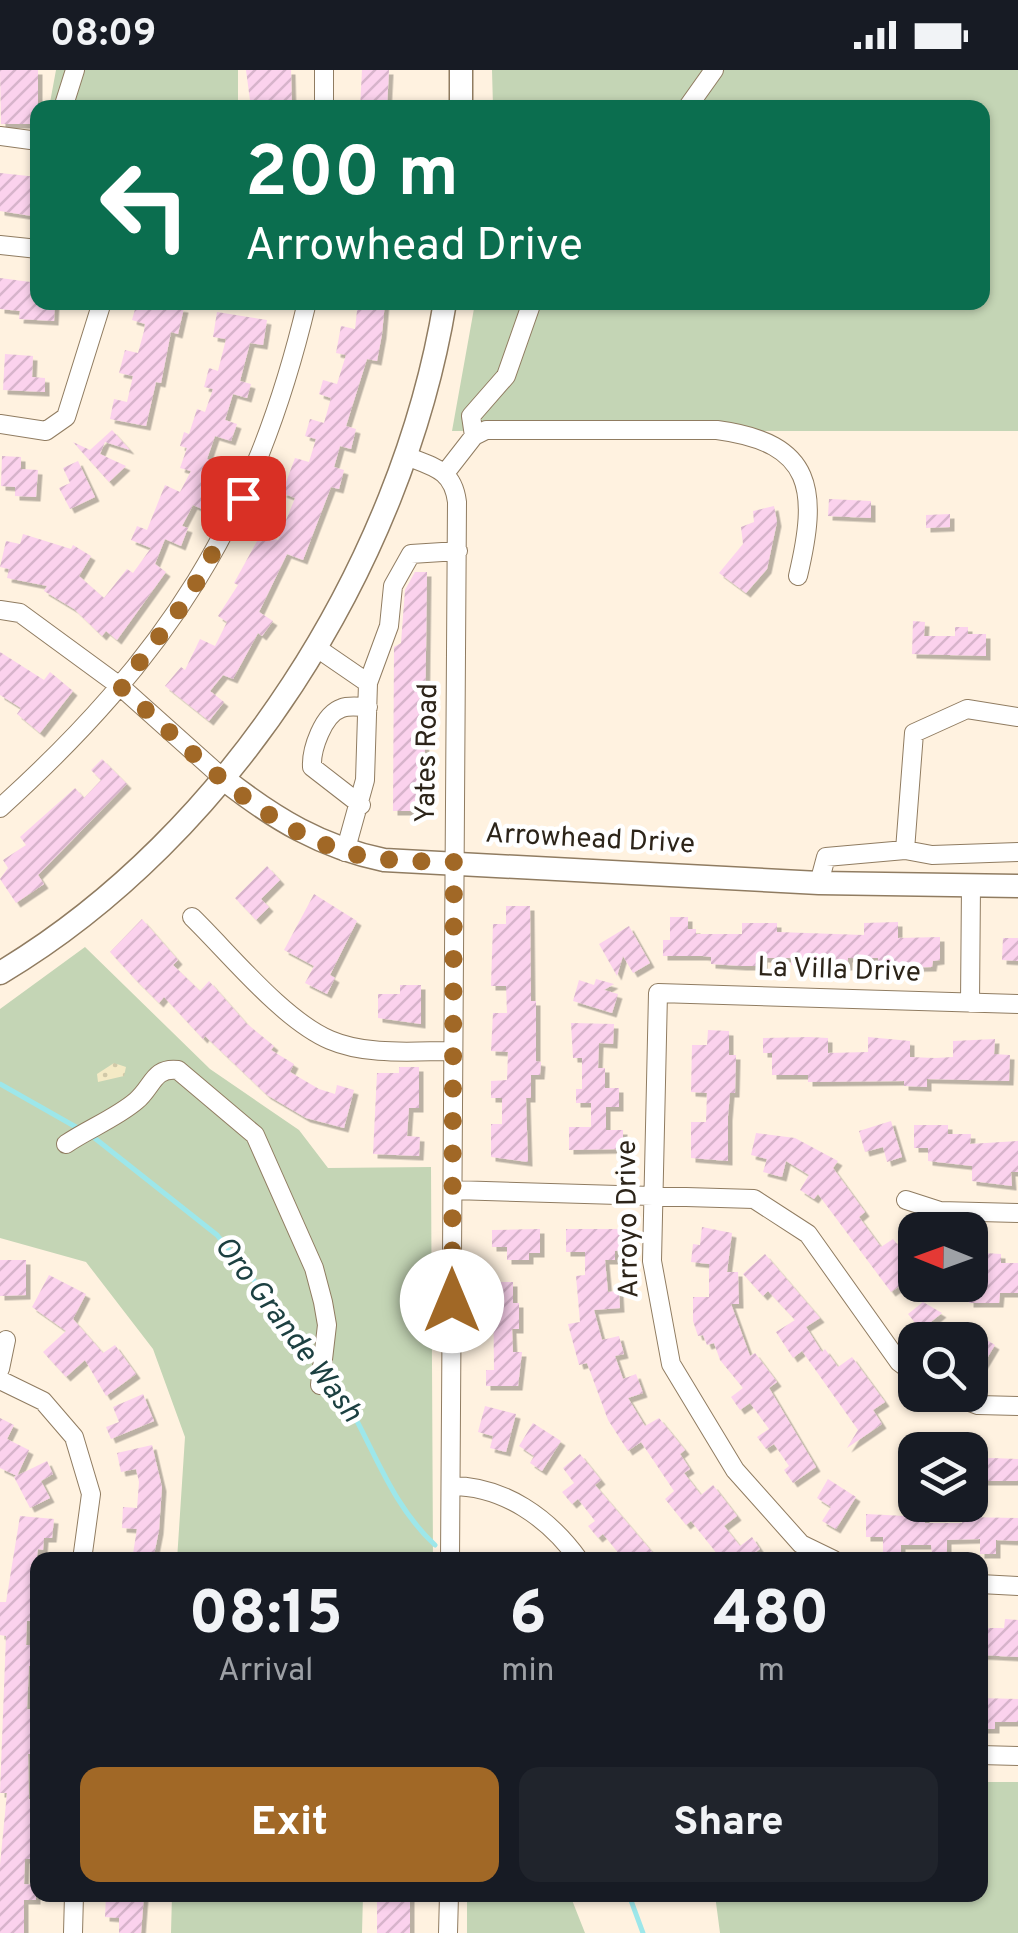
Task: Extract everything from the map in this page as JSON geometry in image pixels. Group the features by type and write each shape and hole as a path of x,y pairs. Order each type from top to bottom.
{"main road":[{"path":"461,100 462,70"},
{"path":"0,973 125,879 225,780 317,648 366,556 406,456 444,310"},
{"name":"Arrowhead Drive","path":"225,780 286,825 345,852 384,860 818,883 1018,886"}],"street":[{"path":"66,100 75,70"},
{"path":"324,70 324,100"},
{"path":"693,100 714,70"},
{"path":"0,136 30,140"},
{"path":"0,244 30,248"},
{"path":"0,424 46,430 66,416 99,310"},
{"path":"0,808 61,753 121,687 188,598 256,472 282,397 305,310"},
{"path":"474,436 471,416 506,376 529,310"},
{"path":"406,456 446,472 474,436 486,430 533,427 750,434 782,448 806,484 812,518 798,576"},
{"name":"Yates Road","path":"446,472 455,488 458,550 450,1552"},
{"path":"345,852 361,805 368,683 390,626 393,586 411,554 458,550"},
{"name":"Arrowhead Drive","path":"0,610 20,613 121,687 225,780"},
{"path":"317,648 368,683"},
{"path":"361,805 324,781 312,768 311,751 333,713 344,706 368,707"},
{"path":"904,850 914,733 967,709 1018,717"},
{"path":"818,883 826,856 904,850 932,855 1018,852"},
{"path":"970,886 970,1003"},
{"path":"192,916 279,1002 330,1040 370,1050 453,1051"},
{"name":"La Villa Drive","path":"658,993 1018,1004"},
{"name":"Arroyo Drive","path":"658,993 652,1261 671,1364 735,1470 801,1544 818,1552"},
{"path":"66,1144 136,1102 160,1071 168,1069 178,1070 249,1128 314,1268 327,1325 320,1385"},
{"path":"453,1190 754,1199 808,1234 898,1362"},
{"path":"906,1200 940,1211 1018,1213"},
{"path":"0,1370 6,1340"},
{"path":"0,1380 43,1401 74,1437 91,1494 83,1552"},
{"path":"988,1405 1018,1406"},
{"path":"451,1486 472,1486 524,1505 573,1552"},
{"path":"988,1584 1018,1586"},
{"path":"988,1755 1018,1756"},
{"path":"74,1902 74,1933"},
{"path":"448,1902 448,1933"}],"green space":[{"path":"56,70 238,70 238,100 50,100"},
{"path":"492,70 1018,70 1018,431 452,431 474,310 990,310 990,100 493,100"},
{"path":"85,947 210,1069 299,1130 328,1168 431,1167 433,1552 178,1552 185,1437 153,1349 86,1262 0,1238 0,1009"},
{"path":"988,1782 1018,1782 1018,1933 720,1933 716,1902 988,1902"},
{"path":"172,1902 363,1902 362,1933 171,1933"},
{"path":"467,1902 573,1902 585,1933 467,1933"}],"sand":[{"path":"114,1063 126,1067 124,1076 98,1082 97,1074"}],"building":[{"path":"0,70 38,70 38,100 30,100 30,124 1,124"},
{"path":"246,70 291,70 292,100 250,100"},
{"path":"362,70 389,70 387,100 360,100"},
{"path":"0,173 30,176 30,216 0,211"},
{"path":"0,278 30,282 30,310 55,310 54,321 19,319 20,311 0,309"},
{"path":"135,310 184,310 178,334 171,332 161,383 156,382 146,426 110,419 114,399 127,402 133,376 119,373 125,350 138,353 144,331 145,324 132,320"},
{"path":"357,310 384,310 377,361 367,359 346,426 356,429 351,449 340,446 334,467 344,470 339,489 331,487 303,560 287,554 259,612 273,621 262,636 258,633 233,679 223,675 210,691 224,702 209,721 165,686 181,667 185,670 200,639 215,646 227,622 218,616 238,585 234,583 261,534 278,540 295,498 282,493 295,458 309,462 316,439 305,436 310,419 324,423 331,398 319,394 323,380 337,384 346,355 336,353 341,326 355,329"},
{"path":"217,312 267,320 263,345 250,343 240,381 251,384 247,398 233,394 225,420 237,424 231,441 215,436 207,459 221,464 202,509 193,505 182,526 188,528 181,546 165,539 155,564 166,572 117,640 106,631 102,636 74,609 44,591 47,586 7,578 9,569 0,567 6,541 20,544 23,534 71,549 73,545 91,556 79,576 104,598 127,569 133,573 151,548 131,540 137,526 147,530 165,485 180,492 191,471 180,468 187,448 180,446 184,432 189,434 197,409 205,412 213,389 204,387 209,368 218,371 226,339 213,337"},
{"path":"5,354 33,356 32,377 45,378 45,392 3,390"},
{"path":"112,430 130,450 105,442 100,454 126,466 109,482 73,442 90,450"},
{"path":"2,456 21,457 21,469 38,470 36,497 15,496 15,487 1,486"},
{"path":"78,461 95,497 70,509 59,488 70,483 63,468"},
{"path":"829,499 871,501 871,518 828,516"},
{"path":"774,506 777,522 767,569 746,593 719,573 743,544 741,527 754,522 753,511"},
{"path":"950,514 950,527 926,528 926,515"},
{"path":"415,572 427,572 424,811 393,811 394,647 401,643 405,590"},
{"path":"913,621 925,622 924,636 955,636 955,627 968,627 968,634 986,634 986,656 912,654"},
{"path":"0,652 44,680 50,672 73,691 40,733 17,714 21,708 0,695"},
{"path":"102,759 127,784 38,875 44,884 16,903 0,879 8,868 3,860 26,845 20,837 75,788 84,798 101,780 91,770"},
{"path":"267,866 280,880 261,899 269,907 256,920 235,898"},
{"path":"314,894 357,921 330,975 335,978 327,994 305,983 314,966 284,950"},
{"path":"506,906 530,906 531,1001 536,1001 536,1061 541,1062 540,1075 531,1075 531,1098 526,1098 528,1162 491,1157 491,1124 502,1124 502,1098 491,1098 491,1081 507,1080 508,1052 491,1051 493,1013 507,1013 506,986 491,986 493,924 506,924"},
{"path":"670,917 688,917 688,929 696,929 696,934 742,934 742,923 777,923 777,932 864,935 864,923 898,922 898,938 940,937 940,960 933,961 932,967 878,968 878,958 848,958 848,966 791,965 791,958 763,958 763,966 711,964 711,957 663,956 663,940 670,940"},
{"path":"142,919 178,960 173,965 200,991 209,981 246,1023 274,1046 271,1050 294,1064 290,1072 335,1094 337,1085 354,1090 344,1128 306,1118 267,1095 205,1036 203,1039 164,997 159,1003 134,978 110,952"},
{"path":"629,926 650,963 633,973 623,956 617,976 599,944"},
{"path":"1003,938 1018,938 1018,961 1002,960"},
{"path":"596,979 614,984 604,990 618,994 612,1013 573,1001 579,980 594,985"},
{"path":"400,985 421,985 421,1024 378,1018 378,994 400,994"},
{"path":"571,1023 614,1024 613,1044 599,1043 598,1068 605,1068 605,1088 619,1088 619,1107 606,1107 606,1130 623,1130 623,1149 569,1150 569,1127 591,1127 591,1103 576,1103 576,1089 582,1089 582,1058 573,1058"},
{"path":"708,1030 729,1031 729,1055 736,1055 735,1093 730,1093 728,1116 728,1161 691,1158 691,1122 706,1122 707,1093 691,1092 692,1045 707,1045"},
{"path":"809,1037 828,1038 828,1053 868,1052 868,1037 910,1041 910,1057 935,1058 953,1057 953,1041 995,1039 994,1054 1010,1055 1009,1081 927,1079 927,1087 904,1086 904,1081 808,1082 808,1075 772,1075 772,1053 763,1053 763,1038"},
{"path":"399,1067 419,1067 419,1108 409,1108 407,1136 420,1137 419,1156 373,1154 377,1073 399,1073"},
{"path":"891,1121 902,1157 887,1162 883,1147 865,1152 859,1131"},
{"path":"914,1125 948,1125 948,1134 971,1134 970,1144 1018,1141 1018,1172 1011,1172 1012,1186 972,1181 972,1166 928,1161 928,1148 914,1148"},
{"path":"756,1133 795,1138 838,1161 833,1168 865,1212 859,1217 881,1247 893,1239 898,1245 898,1287 891,1292 818,1194 814,1199 800,1190 809,1175 786,1161 782,1177 763,1172 767,1159 751,1155"},
{"path":"702,1227 732,1233 727,1272 738,1272 739,1304 731,1304 750,1356 755,1353 777,1382 769,1388 816,1467 793,1483 784,1470 789,1466 774,1444 766,1449 757,1437 769,1429 750,1403 740,1410 731,1397 743,1388 720,1360 714,1343 707,1345 703,1335 698,1336 693,1321 693,1297 709,1297 709,1264 691,1262 693,1244 700,1245"},
{"path":"540,1229 540,1253 529,1253 529,1260 507,1260 507,1247 492,1247 492,1230"},
{"path":"566,1229 622,1229 622,1250 615,1251 615,1260 605,1260 608,1292 619,1291 620,1308 594,1310 602,1340 619,1336 624,1354 615,1356 623,1379 636,1374 643,1393 628,1398 645,1426 659,1418 685,1450 680,1454 690,1469 684,1473 701,1495 713,1485 737,1516 724,1526 740,1546 752,1537 760,1549 756,1552 716,1552 691,1521 686,1525 665,1499 674,1491 641,1442 628,1451 608,1420 587,1363 579,1365 568,1324 580,1322 576,1276 585,1275 585,1252 566,1252"},
{"path":"988,1253 1001,1254 1001,1263 1018,1263 1018,1293 1000,1293 999,1303 969,1303 988,1302"},
{"path":"765,1254 820,1318 806,1327 822,1352 825,1349 838,1367 852,1357 885,1402 873,1410 882,1424 847,1448 858,1430 802,1351 793,1358 776,1332 795,1320 768,1291 763,1296 743,1274"},
{"path":"0,1260 26,1260 26,1295 0,1296"},
{"path":"49,1275 86,1294 73,1319 103,1353 115,1345 136,1374 106,1396 85,1360 66,1377 43,1352 66,1331 32,1307"},
{"path":"493,1282 513,1282 513,1303 519,1303 519,1329 512,1329 513,1352 522,1352 518,1386 486,1386 486,1370 494,1370"},
{"path":"923,1302 942,1313 931,1322 914,1322 908,1314"},
{"path":"143,1394 154,1421 111,1439 106,1427 119,1422 113,1407"},
{"path":"485,1406 516,1414 506,1452 490,1448 493,1436 478,1432"},
{"path":"0,1418 14,1425 7,1439 29,1450 17,1476 0,1468"},
{"path":"533,1423 561,1441 542,1471 530,1463 534,1456 519,1446"},
{"path":"152,1445 162,1487 155,1552 133,1552 137,1529 122,1528 123,1507 137,1508 139,1482 136,1469 121,1472 117,1453"},
{"path":"580,1454 601,1480 595,1485 652,1552 618,1552 603,1534 598,1538 588,1526 595,1521 578,1499 572,1504 562,1492 574,1483 563,1468"},
{"path":"988,1458 1018,1459 1018,1481 988,1481"},
{"path":"47,1461 53,1474 41,1481 50,1498 30,1508 14,1477"},
{"path":"828,1479 856,1497 836,1529 822,1521 831,1507 817,1498"},
{"path":"866,1514 898,1516 898,1522 925,1523 1018,1518 1018,1541 996,1540 996,1554 980,1552 980,1539 947,1540 947,1552 932,1552 931,1545 901,1545 901,1552 883,1552 883,1537 866,1537"},
{"path":"20,1516 54,1519 52,1538 44,1538 43,1550 30,1552 26,1645 30,1645 30,1859 25,1859 24,1884 30,1884 30,1900 24,1900 24,1933 0,1933 0,1865 7,1793 0,1793 6,1636 0,1635 0,1602 6,1602"},
{"path":"1005,1619 1018,1620 1018,1657 988,1655 988,1628 1004,1628"},
{"path":"988,1698 1018,1699 1018,1722 995,1722 995,1729 988,1729"},
{"path":"106,1902 143,1902 141,1933 119,1933 119,1918 105,1917"},
{"path":"377,1902 410,1902 410,1933 377,1933"}],"waterway":[{"name":"Oro Grande Wash","path":"0,1084 83,1131"},
{"name":"Oro Grande Wash","path":"92,1136 217,1235 318,1359"},
{"name":"Oro Grande Wash","path":"327,1372 402,1506 435,1545"},
{"name":"Oro Grande Wash","path":"632,1902 643,1933"}],"route":[{"path":"243,498 188,598 121,687 225,780 286,825 345,852 384,860 454,862 452,1301"}]}
